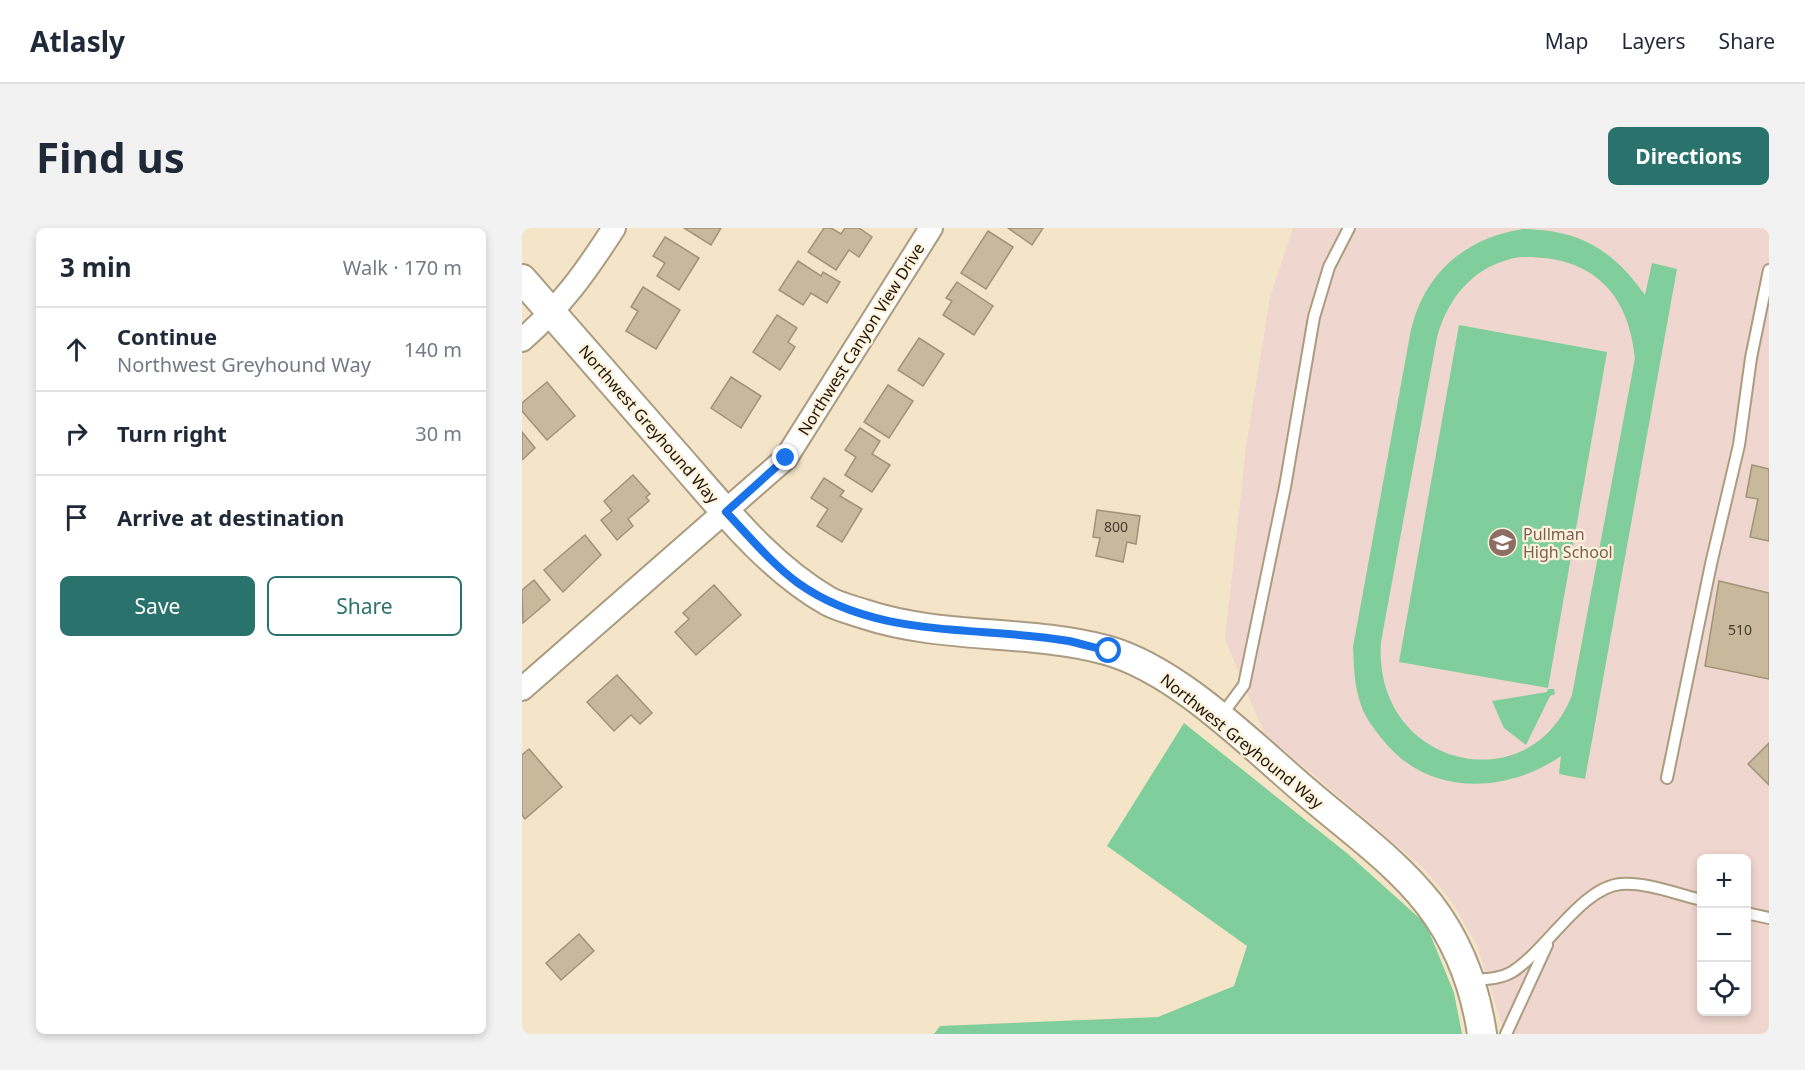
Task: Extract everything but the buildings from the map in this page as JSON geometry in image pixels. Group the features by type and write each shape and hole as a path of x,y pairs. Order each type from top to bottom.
{"street":[{"path":"522,340 552,314 582,279 614,228"},
{"name":"Northwest Canyon View Drive","path":"522,689 786,458 931,228"},
{"name":"Northwest Greyhound Way","path":"522,279 726,512 772,560 798,583 833,604 888,622 918,628 1068,641 1109,651 1154,670 1220,719 1400,871 1429,904 1450,936 1471,981 1482,1034"}],"lane":[{"path":"1220,719 1244,686 1285,487 1314,317 1329,267 1349,228"},
{"path":"1667,778 1711,564 1739,445 1751,358 1769,270"},
{"path":"1471,981 1498,978 1511,972 1548,942 1571,915 1600,889 1621,884 1646,886 1697,899"},
{"path":"1751,914 1769,918"},
{"path":"1506,1034 1548,942"}],"shaded area":[{"name":"Pullman High School","path":"1293,228 1769,228 1769,1034 1505,1034 1477,945 1450,899 1422,867 1264,733 1225,639 1246,447 1270,297"}],"green space":[{"path":"1523,229 1543,230 1578,238 1607,254 1620,265 1645,295 1652,263 1677,269 1585,779 1559,774 1561,756 1539,769 1516,778 1492,783 1468,784 1445,780 1422,772 1401,759 1374,728 1363,710 1356,684 1353,647 1410,335 1416,314 1424,294 1435,277 1449,263 1482,241","holes":["1520,257 1566,262 1585,270 1601,281 1614,295 1624,313 1631,334 1635,358 1572,695 1551,729 1523,751 1490,759 1457,756 1426,742 1401,718 1385,684 1381,642 1437,337 1442,322 1457,295 1478,274 1504,261"]},
{"path":"1459,325 1607,352 1548,688 1399,662"},
{"path":"1548,689 1554,689 1555,694 1550,696 1526,745 1504,728 1492,701 1547,692"},
{"path":"1184,723 1348,854 1426,924 1454,993 1462,1034 934,1034 940,1026 1158,1017 1234,986 1247,946 1107,846"}],"place":[{"name":"Pullman High School","path":"1502,543"}],"route":[{"path":"786,458 726,512 772,560 798,583 833,604 888,622 918,628 1068,641 1109,651"}]}
